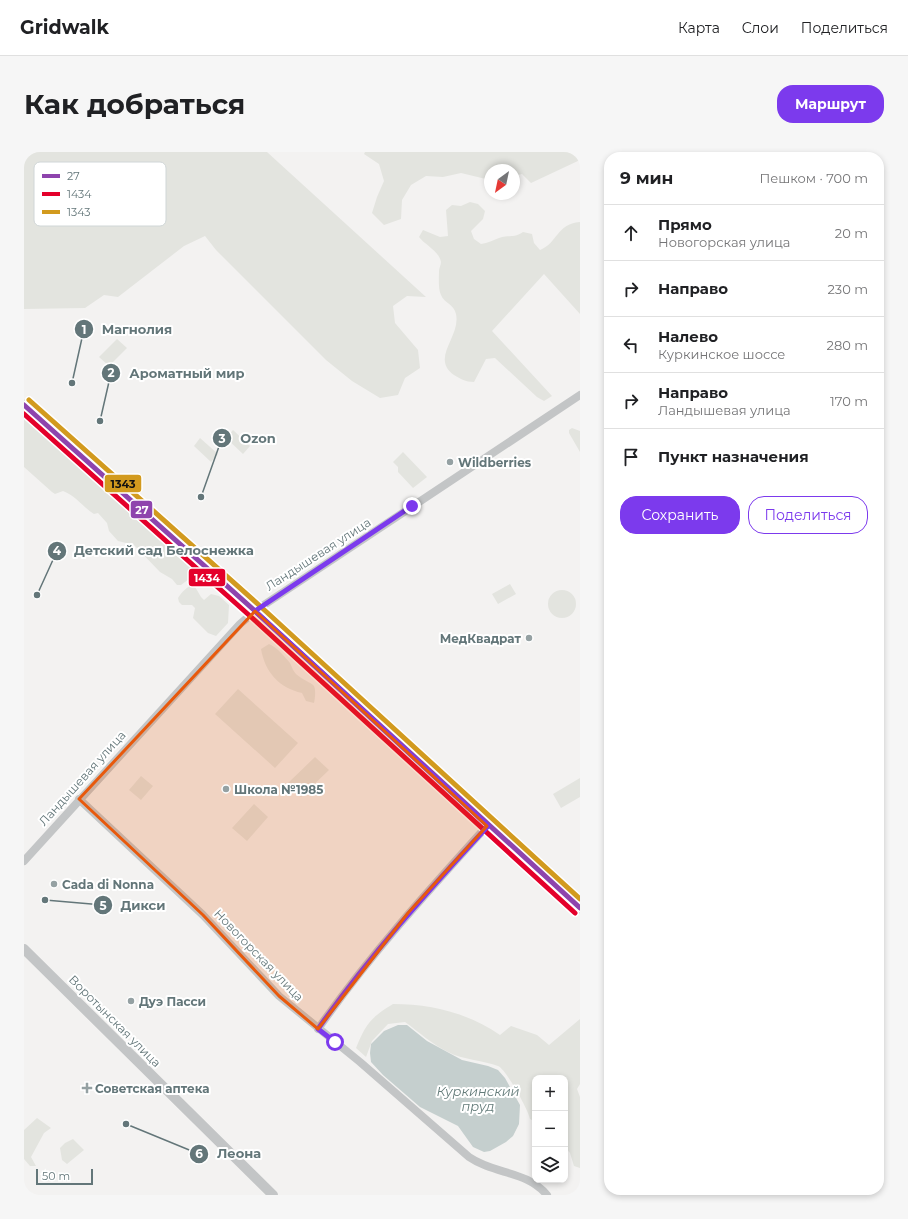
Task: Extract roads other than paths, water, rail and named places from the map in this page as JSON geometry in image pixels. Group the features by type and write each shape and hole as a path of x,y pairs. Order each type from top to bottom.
{"main road":[{"path":"24,405 255,611 488,826 580,908"}],"street":[{"name":"Ландышевая улица","path":"24,861 240,624 255,611 580,395"},
{"name":"Новогорская улица","path":"79,799 203,915 279,996 360,1062 469,1157 486,1167 530,1180 547,1195"},
{"path":"318,1029 337,1002 408,913 488,826"},
{"name":"Воротынская улица","path":"24,949 273,1195"}],"water":[{"name":"Куркинский пруд","path":"398,1025 407,1025 427,1041 462,1060 498,1070 505,1078 520,1105 519,1124 513,1136 506,1142 490,1151 484,1152 473,1147 458,1126 420,1107 383,1075 371,1062 371,1044 384,1031"}],"place":[{"name":"Магнолия","path":"72,383"},
{"name":"Ароматный мир","path":"100,421"},
{"name":"Wildberries","path":"450,462"},
{"name":"Ozon","path":"201,497"},
{"name":"Детский сад Белоснежка","path":"37,595"},
{"name":"МедКвадрат","path":"529,638"},
{"name":"Школа №1985","path":"226,789"},
{"name":"Cada di Nonna","path":"54,884"},
{"name":"Дикси","path":"45,900"},
{"name":"Дуэ Пасси","path":"131,1001"},
{"name":"Советская аптека","path":"87,1088"},
{"name":"Леона","path":"126,1124"}]}
